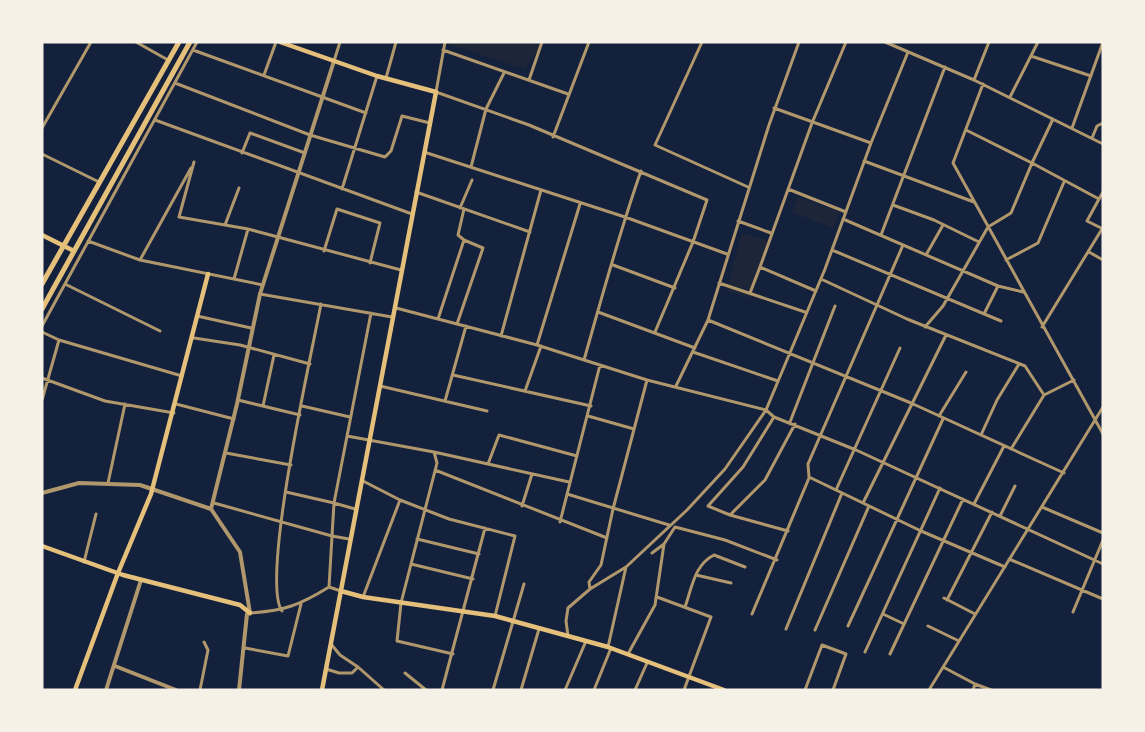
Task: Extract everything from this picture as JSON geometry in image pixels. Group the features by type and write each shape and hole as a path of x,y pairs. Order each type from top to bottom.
{"highway":[{"path":"42,284 179,42"},
{"path":"42,309 190,42"}],"main road":[{"path":"278,42 296,45 377,76 436,92 322,690"},
{"path":"42,235 74,251"},
{"path":"75,690 118,573 153,488 208,274"},
{"path":"42,546 141,580 240,605 250,614"},
{"path":"341,591 363,597 495,616 610,647 647,663 724,690"}],"street":[{"path":"42,128 91,42"},
{"path":"136,42 169,60"},
{"path":"42,326 198,42"},
{"path":"264,75 278,42"},
{"path":"211,509 234,419 247,347 262,285 340,42"},
{"path":"386,78 396,42"},
{"path":"445,42 436,92 486,109 642,171 707,200 675,288 655,332"},
{"path":"529,80 542,42"},
{"path":"553,137 589,42"},
{"path":"702,42 655,145 748,187"},
{"path":"676,386 708,320 774,108 800,42"},
{"path":"750,293 812,123 846,42"},
{"path":"885,42 983,84 1103,144"},
{"path":"896,47 898,42"},
{"path":"974,80 988,42"},
{"path":"1010,98 1038,42"},
{"path":"1072,128 1103,42"},
{"path":"193,50 366,113"},
{"path":"443,50 568,94"},
{"path":"568,636 566,621 568,608 590,589 626,567 670,525 724,469 766,410 805,312 821,279 864,161 909,52"},
{"path":"1031,56 1091,76"},
{"path":"881,235 945,67"},
{"path":"471,167 486,109 505,73"},
{"path":"342,189 377,76"},
{"path":"175,83 310,135 386,157 391,151 402,116 430,123"},
{"path":"983,84 953,163 1103,434"},
{"path":"774,108 871,143"},
{"path":"925,327 947,298 988,227 1011,213 1053,119"},
{"path":"155,120 412,214"},
{"path":"1092,138 1097,126 1103,123"},
{"path":"966,130 1099,199"},
{"path":"242,153 250,133 305,153"},
{"path":"424,152 625,217 727,254"},
{"path":"42,154 99,183"},
{"path":"864,161 974,202"},
{"path":"140,260 194,162 179,217 248,229 401,270"},
{"path":"584,360 625,217 642,171"},
{"path":"457,324 483,248 458,235 462,208 472,180"},
{"path":"1006,260 1038,243 1064,182"},
{"path":"225,225 239,188"},
{"path":"788,189 846,212"},
{"path":"501,336 541,190"},
{"path":"416,192 530,232"},
{"path":"1042,327 1102,229 1087,221 1103,192"},
{"path":"525,391 580,204"},
{"path":"893,205 980,242"},
{"path":"324,251 337,209 380,223 370,263"},
{"path":"843,219 998,286 1023,292"},
{"path":"738,221 771,232"},
{"path":"926,255 943,225"},
{"path":"234,279 248,229"},
{"path":"438,319 464,240"},
{"path":"88,242 140,260 262,285"},
{"path":"752,614 777,560 810,477 808,464 903,245"},
{"path":"832,250 1001,321"},
{"path":"1089,252 1103,260"},
{"path":"613,265 675,288"},
{"path":"760,267 816,291"},
{"path":"821,279 925,327 1025,366 1044,395"},
{"path":"718,283 805,312"},
{"path":"65,284 160,331"},
{"path":"984,314 998,286"},
{"path":"260,294 392,317"},
{"path":"282,611 278,606 275,573 281,520 321,304"},
{"path":"790,422 835,306"},
{"path":"394,307 539,346 647,380 766,410 774,417 821,434 1103,564"},
{"path":"598,312 778,381"},
{"path":"329,587 334,503 371,313"},
{"path":"197,316 251,328"},
{"path":"708,320 939,416 1064,473"},
{"path":"445,401 466,326"},
{"path":"42,332 58,340 182,376"},
{"path":"863,503 947,335"},
{"path":"194,338 247,347 310,364"},
{"path":"42,400 58,340"},
{"path":"836,490 882,393 900,348"},
{"path":"263,406 274,354"},
{"path":"981,435 997,400 1019,364"},
{"path":"560,522 600,365"},
{"path":"939,416 966,372"},
{"path":"453,375 591,406"},
{"path":"42,378 105,401 174,413"},
{"path":"590,589 589,582 601,565 613,509 647,380"},
{"path":"1011,449 1044,395 1074,380"},
{"path":"379,386 487,411"},
{"path":"238,400 300,415"},
{"path":"108,483 125,404"},
{"path":"176,404 234,419"},
{"path":"302,406 350,418"},
{"path":"928,690 1103,407"},
{"path":"588,416 634,429"},
{"path":"774,417 742,467 708,506 730,515 789,531"},
{"path":"848,626 896,518 944,419"},
{"path":"730,515 765,480 795,424"},
{"path":"488,465 499,435 578,456"},
{"path":"347,436 434,452 569,482"},
{"path":"974,504 1004,446"},
{"path":"434,452 437,463 401,603 397,641 453,654"},
{"path":"226,453 291,465"},
{"path":"435,470 560,522 607,538"},
{"path":"522,506 532,474"},
{"path":"810,477 921,531 1005,567"},
{"path":"361,480 425,511 515,536 495,616"},
{"path":"42,493 79,483 108,483 153,488 211,509 240,552 250,614"},
{"path":"999,516 1016,486"},
{"path":"865,652 940,488"},
{"path":"286,492 355,509"},
{"path":"786,629 842,493"},
{"path":"567,494 725,540 777,560"},
{"path":"890,654 963,499"},
{"path":"363,597 400,500"},
{"path":"214,503 349,539"},
{"path":"815,630 869,506"},
{"path":"1042,507 1103,533"},
{"path":"975,614 945,599 992,512"},
{"path":"84,562 96,514"},
{"path":"652,553 664,544 675,527"},
{"path":"442,690 485,528"},
{"path":"417,539 479,554"},
{"path":"1073,612 1103,540"},
{"path":"628,654 642,631 657,597 664,544"},
{"path":"685,608 698,566 714,555 746,567"},
{"path":"1009,559 1103,599"},
{"path":"411,564 473,579"},
{"path":"594,690 610,647 626,567"},
{"path":"696,575 731,583"},
{"path":"106,690 141,580"},
{"path":"493,690 515,622 524,584"},
{"path":"239,690 247,614 282,611 301,604 329,587 341,591"},
{"path":"657,597 711,617 684,690"},
{"path":"245,648 288,656 301,604"},
{"path":"883,614 904,624"},
{"path":"928,626 959,641"},
{"path":"521,690 539,628"},
{"path":"565,690 586,641"},
{"path":"200,690 208,650 204,642"},
{"path":"331,644 340,655 358,667 384,690"},
{"path":"805,690 822,645 846,654 833,690"},
{"path":"635,690 647,663"},
{"path":"115,666 176,690"},
{"path":"326,669 339,673 352,673 358,667"},
{"path":"943,667 992,690"},
{"path":"405,673 426,690"},
{"path":"973,690 975,684"}],"shaded area":[{"path":"451,42 534,42 542,45 525,69 451,45"},
{"path":"798,197 840,212 833,228 792,212"},
{"path":"742,233 770,241 752,298 726,291"}]}
